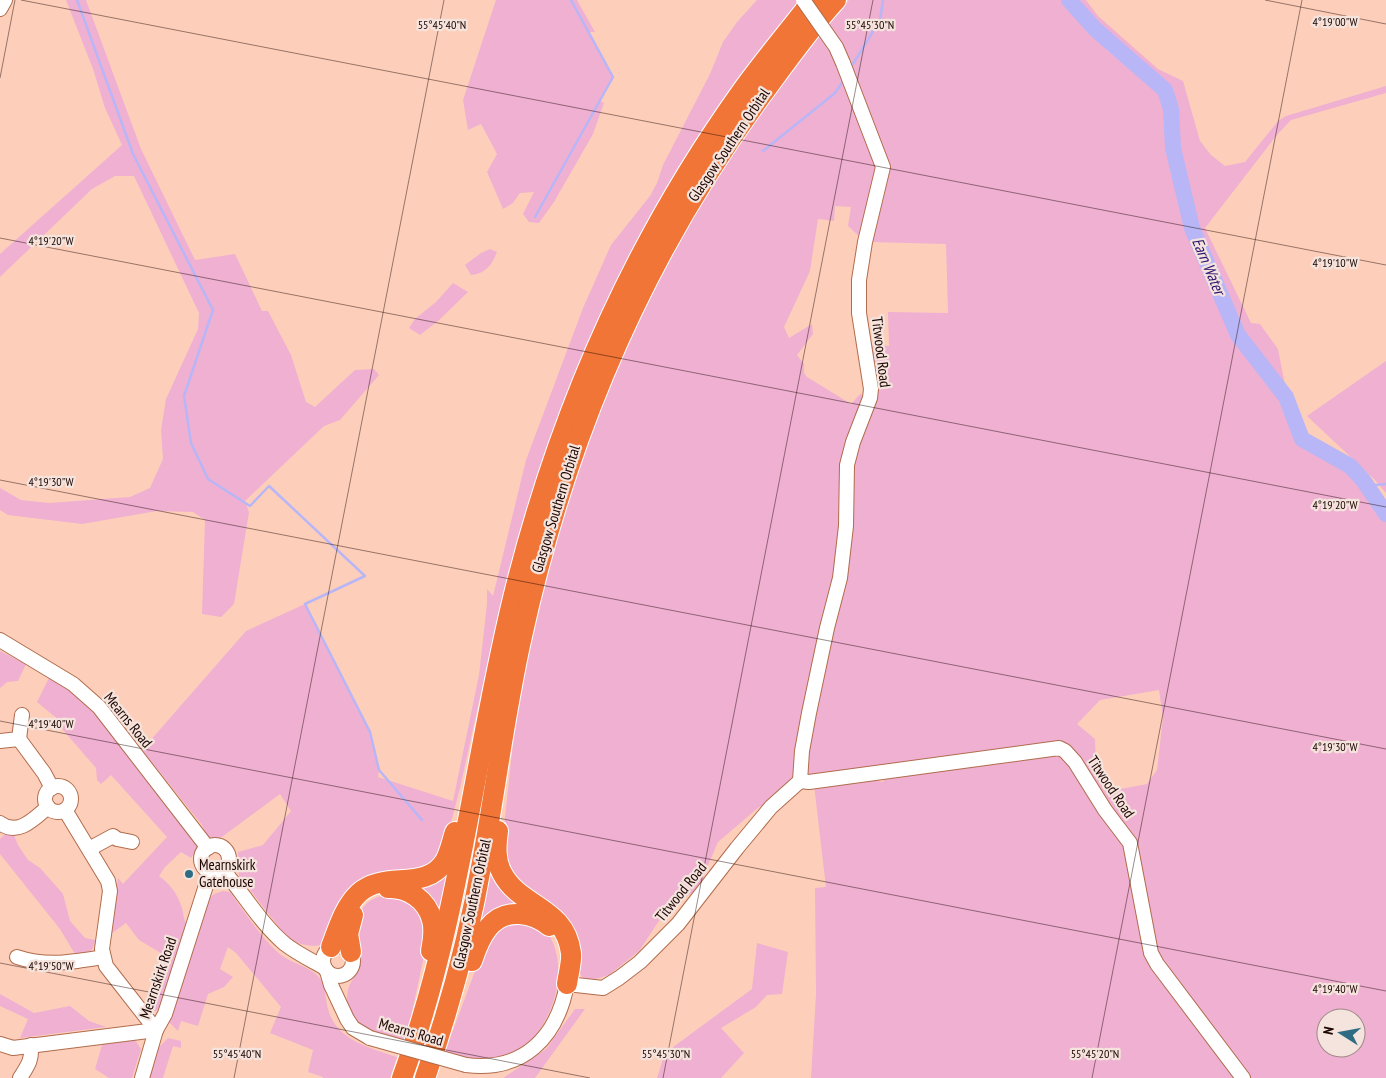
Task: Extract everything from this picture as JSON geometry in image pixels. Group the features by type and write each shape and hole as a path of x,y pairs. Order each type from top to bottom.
{"highway":[{"name":"Glasgow Southern Orbital","path":"402,1077 422,1018 444,937 513,598 548,473 577,396 607,324 639,259 695,162 744,89 813,0"},
{"name":"Glasgow Southern Orbital","path":"425,1078 450,1002 471,918 521,639 554,509 592,401 624,326 656,262 712,166 747,114 836,0"},
{"path":"330,948 352,901 367,887 380,882 424,878 435,872 444,863 454,836 494,685"},
{"path":"507,720 496,854 502,874 508,882 552,916 564,932 571,955 567,984"},
{"path":"351,952 348,934 350,922 357,906 372,892 392,888 408,891 428,909 433,927 432,946 402,1077"},
{"path":"425,1078 482,936 486,928 500,917 511,914 524,914 546,923 556,935 567,984"}],"street":[{"path":"0,9 5,0"},
{"name":"Titwood Road","path":"800,782 802,751 809,713 840,578 846,526 848,465 853,442 870,398 871,389 860,322 859,280 865,242 883,167 836,47 803,0"},
{"name":"Mearns Road","path":"0,640 73,684 98,707 208,848"},
{"path":"22,715 19,739 44,772 52,788"},
{"path":"0,740 19,739"},
{"name":"Titwood Road","path":"567,984 603,988 640,962 678,924 771,807 800,782 1059,748 1066,751 1075,762 1105,810 1130,843 1150,954 1243,1078"},
{"path":"60,786 67,789 70,804 65,810 54,811 48,806 46,794 52,788 60,786"},
{"path":"1,826 20,828 48,806"},
{"path":"65,810 108,881 110,891 103,935 103,957 110,973 156,1030 142,1078"},
{"path":"89,849 113,829 118,839 132,842"},
{"path":"217,872 228,864 226,851 218,846 208,848 202,853 201,862 206,870 217,872 291,948 337,976 347,973"},
{"name":"Mearnskirk Road","path":"0,1044 13,1048 156,1030 165,1014 217,872"},
{"path":"291,948 304,950 340,946 351,952 353,964 347,973 340,991 339,1001"},
{"path":"44,963 45,948"},
{"path":"326,970 323,958 330,948"},
{"path":"18,957 28,961 44,963 69,962 103,957"},
{"name":"Mearns Road","path":"326,970 347,1020 353,1028 370,1038 475,1070"},
{"path":"475,1070 521,1057 538,1045 546,1036 558,1015 567,984"},
{"path":"20,1078 30,1063 31,1045"}],"shaded area":[{"path":"66,0 86,0 141,149 195,260 235,254 262,311 268,311 291,355 306,402 315,407 355,370 374,369 379,375 340,420 324,426 245,501 249,512 234,604 221,617 202,614 205,520 193,512 157,511 82,524 8,515 0,510 0,488 21,500 49,503 130,497 150,488 163,459 161,430 166,399 198,329 199,313 134,176 115,176 92,189 0,277 0,254 122,145 105,108 93,69"},
{"path":"496,0 577,0 595,32 589,32 613,77 600,101 604,103 593,134 554,202 539,223 529,222 523,214 534,192 520,193 513,203 503,209 487,172 497,154 481,124 468,130 463,100"},
{"path":"757,0 798,0 802,7 753,63 504,604 447,838 428,870 376,879 323,945 312,946 298,943 285,935 246,885 239,880 238,852 263,845 291,811 280,794 219,839 208,838 202,825 142,750 246,631 305,604 370,732 379,770 378,777 453,801 479,675 487,589 493,596 526,460 583,308 611,245 650,196 657,183 663,165 710,74 723,42 737,22"},
{"path":"849,0 1062,0 1108,51 1162,95 1168,108 1173,110 1168,91 1162,84 1096,26 1073,0 1086,0 1098,16 1158,69 1183,81 1200,141 1211,155 1225,166 1245,162 1278,121 1286,116 1386,86 1386,93 1291,120 1276,136 1205,228 1251,323 1260,324 1278,349 1285,385 1285,403 1298,440 1341,464 1355,477 1386,521 1386,1078 811,1078 816,994 815,888 826,887 814,785 865,778 883,782 887,774 807,776 806,752 841,589 831,583 798,750 795,778 770,803 759,807 718,842 700,889 670,904 639,951 609,975 592,980 583,978 579,972 570,936 514,883 501,854 518,697 528,640 581,448 658,274 747,127 821,32 835,55 879,167 862,239 848,226 851,207 835,206 834,221 818,219 810,271 784,327 789,338 812,324 813,334 797,355 804,364 804,373 807,377 851,404 860,394 870,398 864,349 876,345 889,346 888,312 948,313 946,244 869,242 887,174 826,24","holes":["1159,690 1163,718 1157,770 1147,784 1115,790 1096,768 1095,739 1077,724 1100,700","1128,827 1137,849 1155,954 1126,847 1117,830"]},
{"path":"490,249 497,252 493,261 484,271 471,275 465,265"},
{"path":"453,283 468,292 438,321 420,335 409,328 415,319 436,302"},
{"path":"1386,361 1386,493 1374,479 1307,416"},
{"path":"0,651 26,664 18,681 7,682 0,688"},
{"path":"49,678 78,695 93,710 198,841 196,850 191,858 181,852 165,867 159,876 176,894 188,926 162,1008 151,1013 145,1005 160,991 166,956 139,940 126,923 108,936 118,878 123,884 167,837 111,775 101,784 97,780 96,768 57,723 60,721 37,702"},
{"path":"13,833 28,860 40,868 63,894 70,921 85,938 95,940 91,950 86,953 75,954 60,929 0,854 0,839 4,835"},
{"path":"449,867 442,913 411,888"},
{"path":"493,869 527,907 475,935 488,870"},
{"path":"223,891 230,892 255,927 277,951 284,957 310,970 321,979 328,1009 332,1020 338,1028 365,1046 397,1057 390,1078 323,1078 308,1072 313,1050 270,1033 281,1007 236,953 228,947 220,969 233,977 224,987 208,994 198,1026 181,1021 178,1031 169,1022 209,899 214,894"},
{"path":"393,894 420,910 428,937 406,1040 384,1035 364,1026 355,1020 347,1002 349,986 358,970 360,962 355,944 358,917 361,910 371,900"},
{"path":"503,921 543,926 550,937 558,962 558,975 557,989 548,1014 537,1034 529,1042 513,1053 490,1062 480,1062 445,1052 478,963"},
{"path":"757,943 788,952 782,994 767,995 756,1007 721,1028 744,1053 721,1078 657,1078 665,1053 752,989"},
{"path":"0,994 34,1013 70,1006 89,1021 106,1027 20,1038 28,1019 0,1006"},
{"path":"575,1009 585,1009 535,1078 503,1078 546,1049"},
{"path":"168,1038 181,1041 181,1048 173,1046 163,1078 147,1078 156,1050"},
{"path":"135,1040 141,1049 132,1078 109,1078 95,1069 102,1045 100,1044"}],"waterway":[{"path":"77,0 133,154 213,310 184,396 191,443 208,479 250,506 269,486 365,576 305,604 370,732 379,770 422,820"},
{"path":"535,217 613,77 571,0"},
{"path":"853,64 880,20 883,0"},
{"name":"Earn Water","path":"1069,0 1095,29 1165,90 1171,109 1173,148 1192,228 1238,335 1286,397 1302,439 1350,466 1363,480 1386,514"},
{"path":"763,151 835,93 843,81"},
{"path":"1366,486 1386,484"}],"place":[{"name":"Mearnskirk Gatehouse","path":"189,874"}]}
